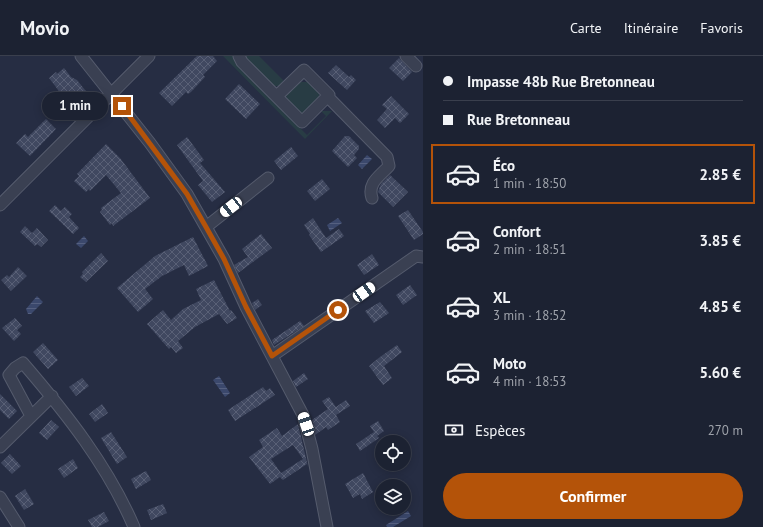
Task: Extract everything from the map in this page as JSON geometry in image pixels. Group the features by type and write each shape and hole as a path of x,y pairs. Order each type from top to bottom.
{"street":[{"path":"81,56 152,146 183,189 224,259 246,307 300,410 308,433 327,527"},
{"path":"0,205 149,56"},
{"path":"239,56 242,62 302,122 328,97"},
{"path":"406,56 416,66"},
{"path":"277,96 304,70 329,96 328,97 387,157 389,166 372,185 370,192 372,198"},
{"path":"206,227 268,178"},
{"path":"272,356 416,256 423,257"},
{"path":"31,416 9,375 15,368 23,363 52,396 96,458 113,485 134,527"},
{"path":"0,447 52,396"},
{"path":"0,497 19,527"}],"shaded area":[{"path":"223,56 233,56 242,70 307,135 326,116 321,111 332,111 305,139"},
{"path":"244,56 259,56 284,81 279,86 273,86"},
{"path":"299,82 310,82 319,91 319,103 310,112 298,115 287,104 286,94"}],"water":[{"path":"367,155 372,159 362,169 358,165"},
{"path":"338,218 342,223 330,231 327,225"},
{"path":"84,236 88,241 81,248 76,244"},
{"path":"37,296 43,302 31,314 28,314 26,309"},
{"path":"219,376 230,393 225,397 213,380"},
{"path":"402,515 411,516 393,527 387,527 386,525"}],"building":[{"path":"197,56 213,56 217,61 203,75 205,77 191,92 188,94 186,92 172,106 159,93"},
{"path":"399,58 412,72 403,81 389,68"},
{"path":"336,65 349,77 351,75 356,80 347,90 328,73"},
{"path":"64,68 71,77 77,80 89,95 72,108 49,78"},
{"path":"239,84 260,104 246,119 225,99"},
{"path":"391,96 409,114 400,123 395,118 385,128 377,120 387,109 382,105"},
{"path":"46,119 56,129 30,156 16,143 25,134 28,137"},
{"path":"345,136 349,136 359,146 359,149 354,155 357,158 348,167 332,151"},
{"path":"187,137 204,160 200,163 225,192 212,202 198,185 203,181 177,145"},
{"path":"106,144 120,158 150,198 113,226 112,223 110,225 100,212 102,210 101,208 121,193 106,175 90,191 89,189 86,192 74,181 79,176 77,174"},
{"path":"291,147 298,156 281,170 274,161"},
{"path":"390,175 408,192 393,207 378,192 381,184"},
{"path":"322,179 330,189 315,201 307,191"},
{"path":"55,205 61,211 65,207 72,214 69,217 79,228 73,234 49,211"},
{"path":"408,210 423,232 423,234 414,240 398,216"},
{"path":"313,218 326,238 339,229 344,236 321,252 304,225"},
{"path":"25,226 32,233 37,228 48,240 41,247 37,244 35,246 20,232"},
{"path":"261,234 272,248 238,273 234,265 248,257 242,249"},
{"path":"193,237 208,266 189,276 184,265 162,276 145,289 153,299 138,312 117,288 155,256"},
{"path":"101,253 108,261 86,282 80,277 83,274 82,272"},
{"path":"372,254 379,265 364,275 357,265"},
{"path":"18,267 27,276 11,291 1,280 7,275 9,277"},
{"path":"214,280 230,311 231,310 237,318 227,324 219,314 195,327 178,341 183,348 176,353 171,347 169,349 147,324 163,310 171,320 183,309 201,300 196,289"},
{"path":"410,285 417,295 403,305 396,295"},
{"path":"258,299 262,305 255,310 252,303"},
{"path":"380,302 389,313 374,323 365,311"},
{"path":"15,318 22,326 17,330 21,334 14,341 2,328"},
{"path":"300,321 304,326 274,345 272,340"},
{"path":"43,343 58,360 48,369 33,352"},
{"path":"397,345 402,352 384,366 392,378 383,385 369,366"},
{"path":"304,373 308,379 296,387 293,381"},
{"path":"82,378 89,386 76,396 69,387"},
{"path":"263,387 266,391 270,388 275,395 235,421 228,410"},
{"path":"0,394 17,411 9,419 0,410"},
{"path":"329,397 336,407 346,400 350,406 336,415 340,422 328,430 326,427 315,435 312,420 328,409 322,401"},
{"path":"102,404 108,413 95,422 89,414"},
{"path":"51,420 59,427 47,440 39,433"},
{"path":"378,421 384,431 378,435 375,435 375,441 360,451 356,444 374,432 370,426"},
{"path":"298,424 308,467 307,464 283,480 280,477 270,484 249,457 263,447 259,440 277,428 282,436","holes":["293,445 303,459 281,473 271,459"]},
{"path":"111,432 127,457 117,464 101,438"},
{"path":"10,454 21,466 12,474 1,463"},
{"path":"73,459 78,468 64,478 58,469"},
{"path":"146,471 151,480 136,489 131,479"},
{"path":"363,473 373,492 362,499 360,494 353,498 345,484"},
{"path":"25,489 34,504 24,510 15,496"},
{"path":"163,504 167,513 151,520 147,510"},
{"path":"104,512 109,521 98,527 92,527 88,520"}],"route":[{"path":"122,106 187,194 224,259 246,307 272,356 338,310"}]}
